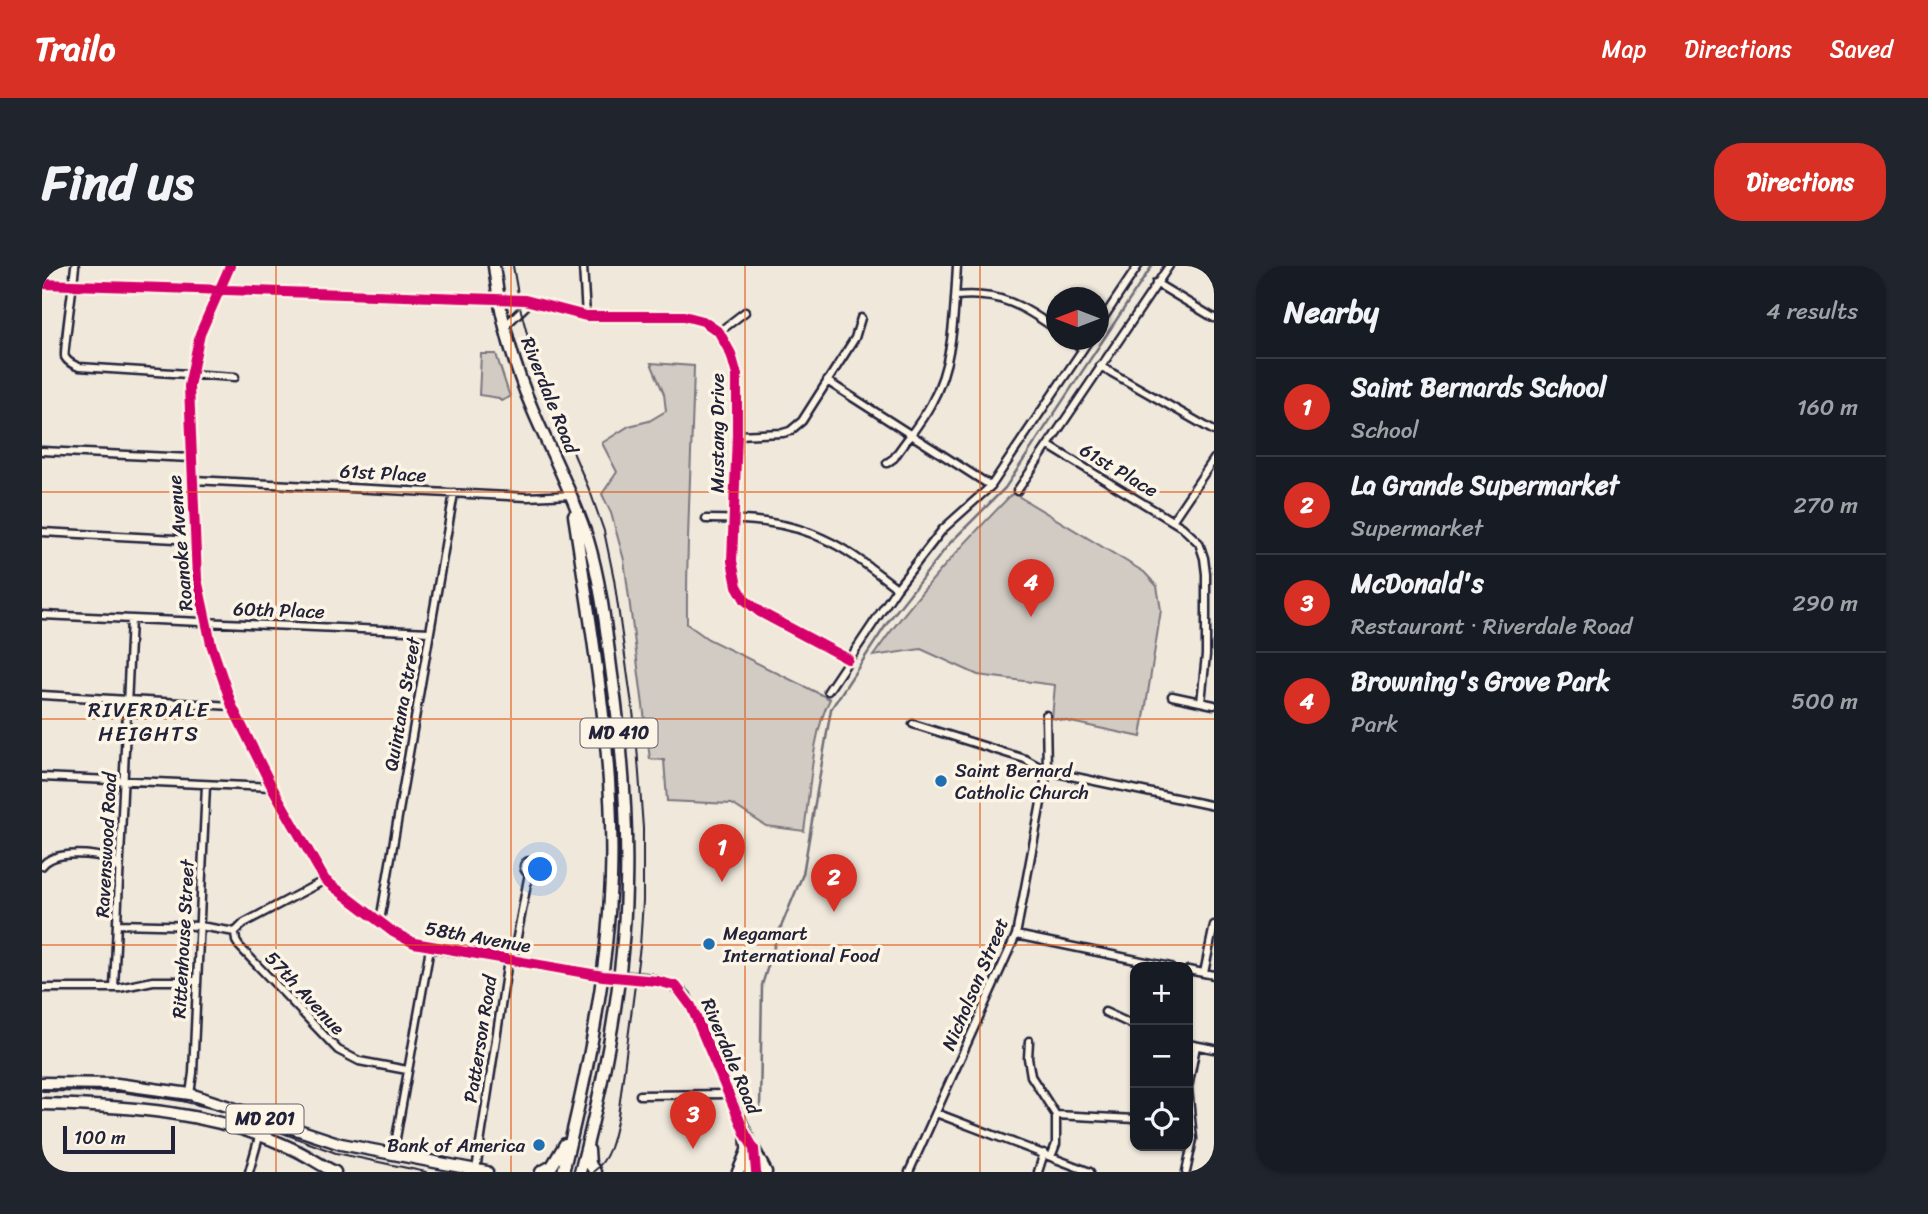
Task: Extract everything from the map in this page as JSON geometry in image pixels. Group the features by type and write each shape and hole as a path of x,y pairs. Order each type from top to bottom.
{"main road":[{"name":"Riverdale Road","path":"494,266 505,326 527,397 571,495 587,538 596,573 617,708 625,798 625,909 618,976"},
{"name":"Riverdale Road","path":"571,495 601,701 610,790 611,878 603,976"},
{"name":"MD 410","path":"563,1172 584,1091 603,976"},
{"name":"MD 410","path":"580,1172 607,1052 618,976"},
{"name":"MD 201","path":"42,1083 117,1084 190,1094 315,1137 482,1171"},
{"path":"541,1172 552,1166 560,1156 584,1091"},
{"name":"MD 201","path":"42,1104 153,1109 203,1120 292,1148 335,1172"},
{"path":"589,1134 589,1158 594,1172"},
{"path":"738,1172 750,1150 766,1172"}],"street":[{"path":"75,266 64,354 70,363 90,368 235,377"},
{"name":"Roanoke Avenue","path":"230,266 200,334 190,374 191,458 199,596 232,706 272,787 325,880"},
{"path":"583,266 586,317"},
{"path":"887,463 894,458 932,403 939,384 950,347 957,266"},
{"path":"1109,310 1138,266"},
{"path":"1017,491 1169,266"},
{"path":"42,284 530,302 586,317 684,316 703,321 719,332 745,312"},
{"path":"1156,284 1214,318"},
{"path":"956,296 973,295 1007,300 1046,323"},
{"path":"505,326 530,302"},
{"path":"737,435 790,431 802,421 855,338 861,318"},
{"name":"Mustang Drive","path":"719,332 735,365 737,435 732,549 734,577 745,600 760,612 848,659"},
{"path":"828,691 897,588 943,529 991,486 1082,350"},
{"path":"1100,366 1214,431"},
{"path":"827,381 991,486"},
{"name":"61st Place","path":"1049,446 1172,521 1199,543 1204,558 1206,655 1201,702"},
{"path":"42,452 191,458"},
{"path":"1172,521 1214,459"},
{"name":"61st Place","path":"193,480 527,497 571,495"},
{"name":"Quintana Street","path":"380,921 454,492"},
{"path":"706,519 775,524 823,538 897,588"},
{"path":"42,532 195,540"},
{"name":"60th Place","path":"42,615 430,632"},
{"name":"Ravenswood Road","path":"114,988 131,619"},
{"path":"42,695 232,706"},
{"path":"1172,696 1214,705"},
{"name":"Nicholson Street","path":"909,1172 1016,935 1047,771 1046,715"},
{"path":"913,724 1025,759 1047,771 1214,806"},
{"path":"42,777 272,787"},
{"name":"Rittenhouse Street","path":"190,1094 206,785"},
{"path":"42,866 54,857 87,856 113,860 120,871"},
{"name":"Patterson Road","path":"482,1171 507,967 514,953 529,873"},
{"path":"117,924 200,926 235,932 244,923 325,880"},
{"name":"58th Avenue","path":"325,880 404,939 430,948 603,976"},
{"path":"1204,973 1214,925"},
{"name":"57th Avenue","path":"235,932 239,946 338,1050 359,1061 407,1070"},
{"path":"1016,935 1146,962"},
{"path":"393,1155 430,948"},
{"path":"1193,971 1214,975"},
{"name":"Riverdale Road","path":"603,976 657,981 676,986 681,991 691,1006 729,1094 745,1133 756,1172"},
{"path":"42,988 114,988 153,981 197,981"},
{"path":"1105,1012 1133,1025"},
{"path":"1029,1041 1031,1076 1056,1115 1057,1132 1051,1157"},
{"path":"1193,1045 1214,1049"},
{"path":"1186,1172 1194,1139 1188,1088"},
{"path":"640,1095 729,1094"},
{"path":"936,1113 1090,1172"},
{"path":"1056,1115 1130,1119"},
{"path":"249,1172 260,1137"},
{"name":"Riverdale Road","path":"748,1172 750,1150"},
{"path":"1038,1172 1044,1153"}],"shaded area":[{"path":"481,354 496,354 510,397 501,401 499,398 479,395"},
{"path":"651,363 694,366 687,624 708,639 830,699 815,745 804,831 766,826 732,804 667,801 664,760 650,759 624,560 611,513 602,494 617,472 602,443 629,426 649,421 666,411 664,394"},
{"path":"1013,493 1144,572 1157,586 1161,610 1141,737 1052,718 1055,685 978,675 921,649 873,656 940,572"}],"waterway":[{"path":"760,1111 762,985 778,934 803,874 831,709 890,619 950,543 1005,488 1152,266"}],"tram line":[{"path":"513,266 535,364 591,494 604,531 614,579 636,733 643,828 640,946 613,1139 604,1161 593,1172"},
{"path":"42,1091 121,1092 182,1101 226,1112 336,1153 426,1172"}],"cycle path":[{"path":"230,266 200,334 189,386 197,579 211,644 232,706 272,787 325,880 393,932 414,943 676,986 691,1006 754,1149 756,1172"},
{"path":"42,284 525,300 586,316 684,316 703,321 719,332 731,354 737,375 732,561 737,586 745,600 760,612 848,659"}],"place":[{"name":"Browning's Grove Park","path":"1031,617"},
{"name":"Saint Bernard Catholic Church","path":"941,781"},
{"name":"Saint Bernards School","path":"722,882"},
{"name":"La Grande Supermarket","path":"834,912"},
{"name":"Megamart International Food","path":"709,944"},
{"name":"Bank of America","path":"539,1145"},
{"name":"McDonald's","path":"693,1149"}],"district":[{"name":"RIVERDALE HEIGHTS","path":"149,722"}]}
